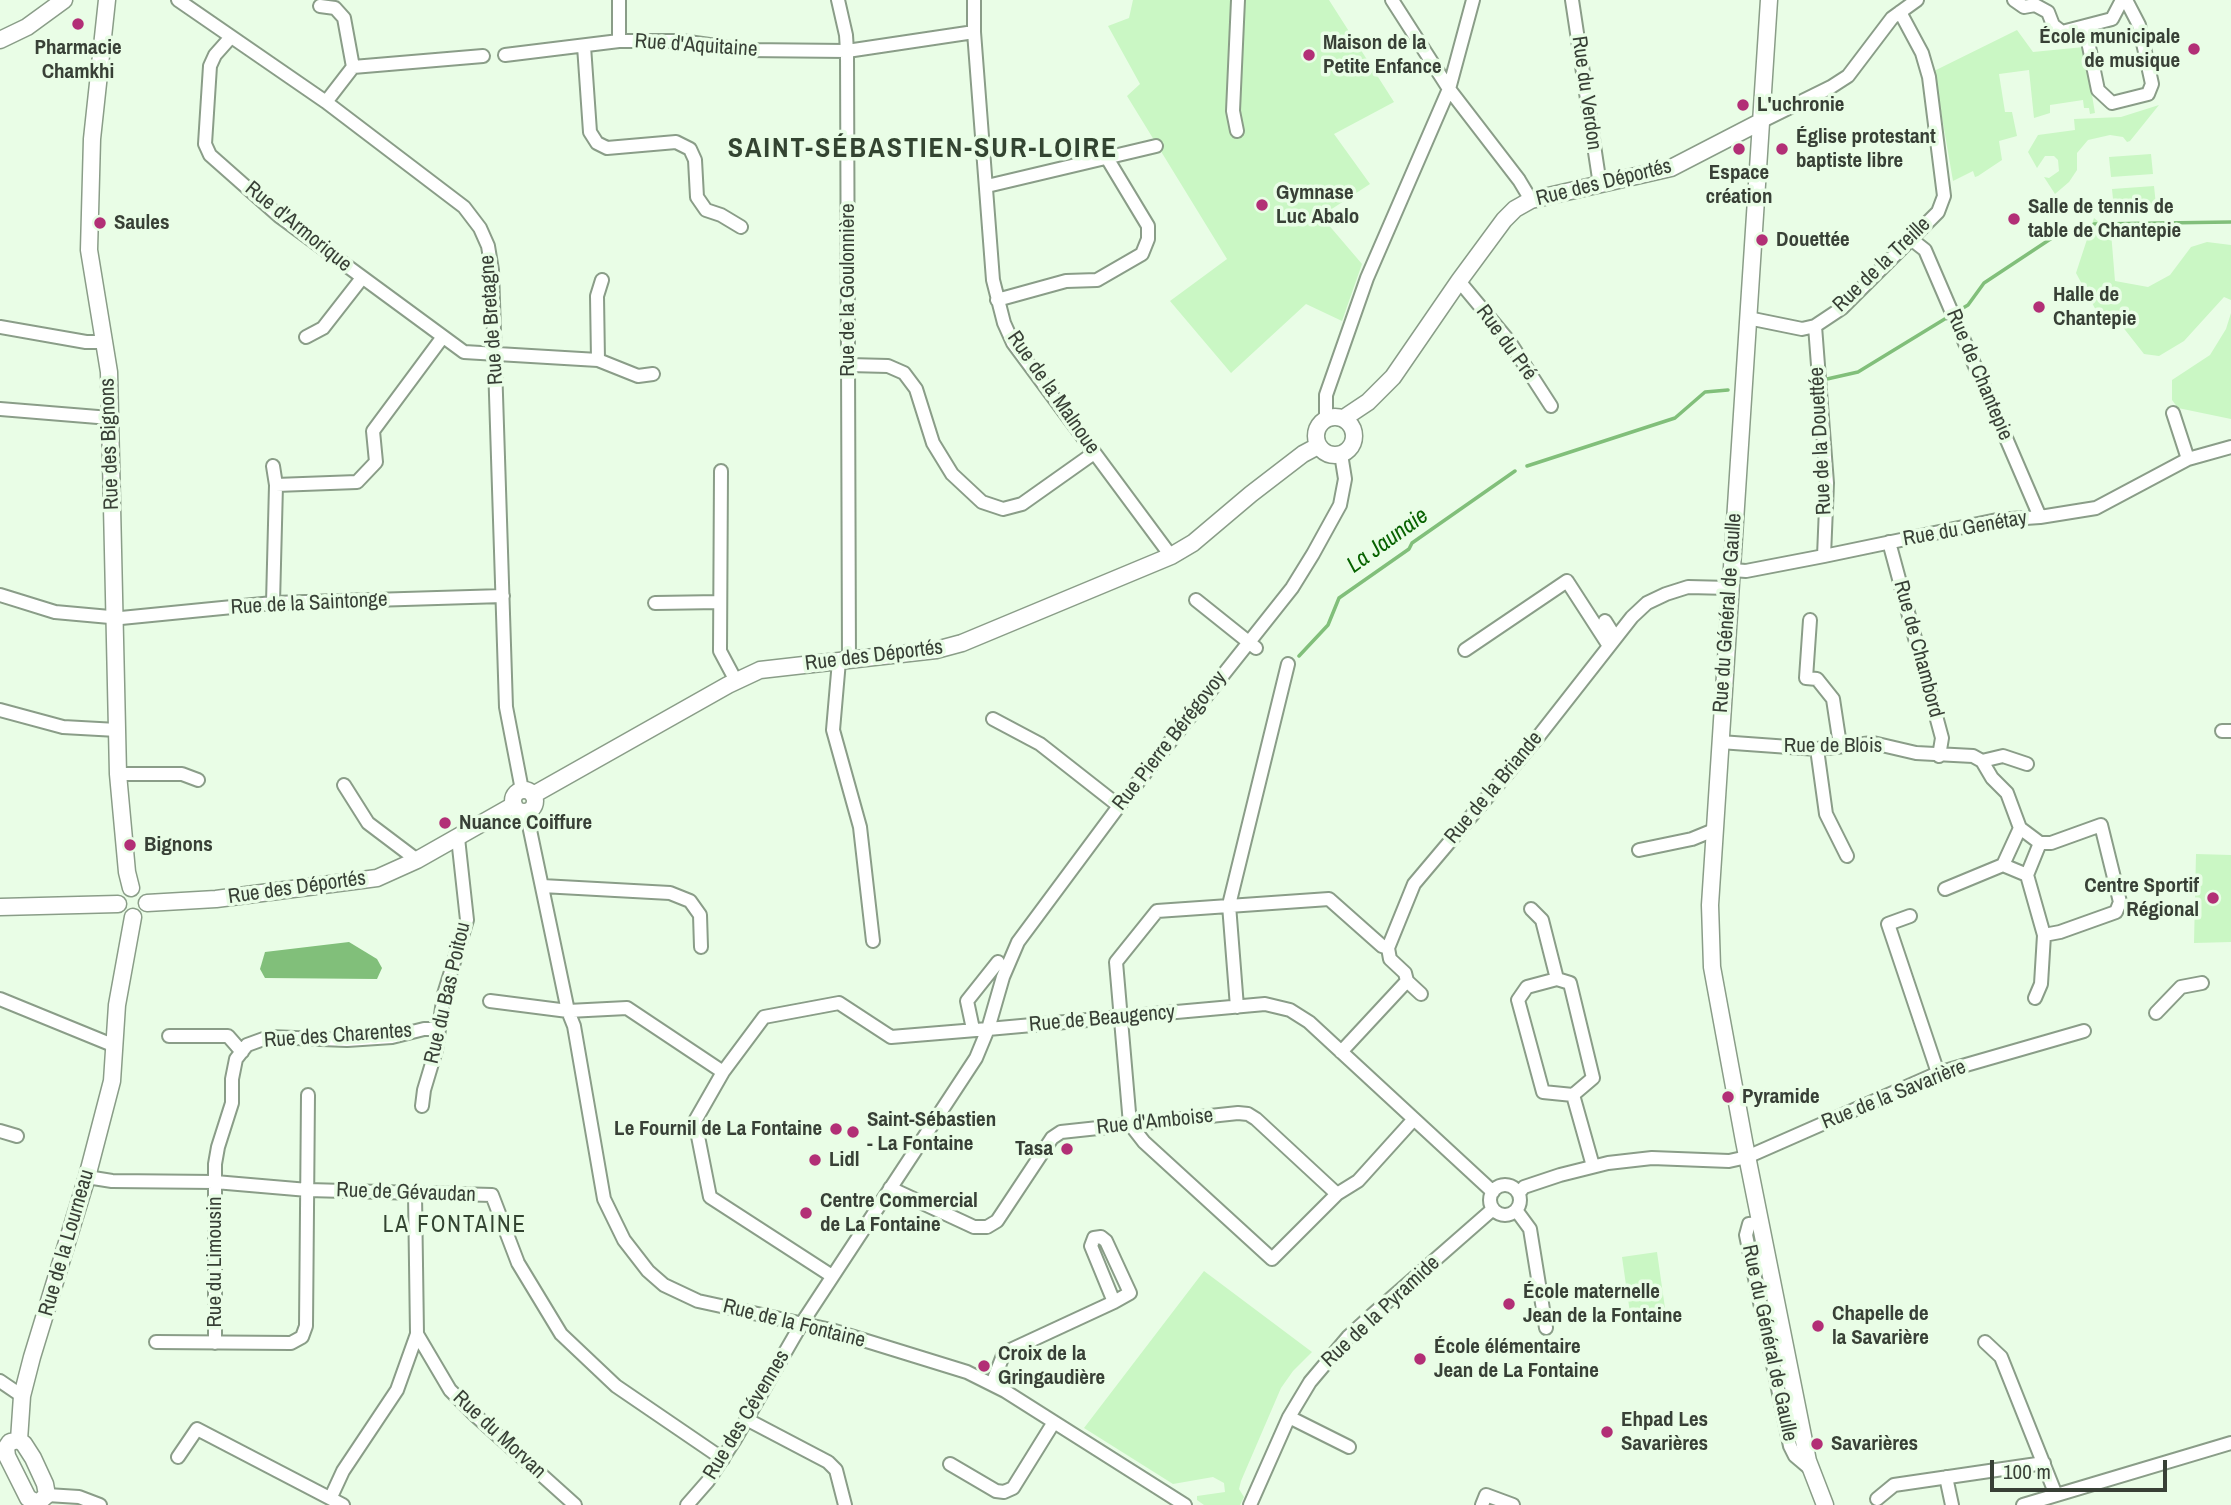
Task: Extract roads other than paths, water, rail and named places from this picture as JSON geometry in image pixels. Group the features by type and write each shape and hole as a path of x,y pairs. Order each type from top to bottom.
{"street":[{"path":"0,40 26,27 64,0"},
{"name":"Rue des Bignons","path":"107,0 92,139 89,250 109,372 118,774 127,872 131,888"},
{"name":"Rue de Bretagne","path":"178,0 326,102 464,207 480,228 488,246 492,270 506,707 527,793"},
{"path":"619,0 619,41"},
{"name":"Rue de la Goulonnière","path":"838,0 847,51 849,365 844,659 833,730 860,827 873,941"},
{"name":"Rue de la Malnoue","path":"974,0 974,32 993,280 997,300 1013,343 1171,556"},
{"path":"1237,131 1233,111 1238,0"},
{"path":"1392,0 1449,89 1519,180 1531,200"},
{"path":"1326,418 1326,395 1367,278 1449,89 1473,0"},
{"name":"Rue du Verdon","path":"1572,0 1600,185"},
{"name":"Rue du Général de Gaulle","path":"1769,0 1710,905 1713,967 1814,1505"},
{"path":"1760,122 1848,76 1892,18 1917,0"},
{"path":"2014,0 2024,7 2035,5 2048,12 2053,25 2062,32 2112,19 2124,0 2139,25 2152,83 2148,94 2112,103 2098,90 2085,27"},
{"path":"320,6 335,8 344,18 353,66 326,102"},
{"name":"Rue de la Treille","path":"1748,318 1802,329 1815,326 1842,308 1938,212 1944,196 1929,77 1922,53 1900,12"},
{"path":"847,51 974,32"},
{"name":"Rue d'Armorique","path":"231,37 215,55 210,66 205,144 210,155 279,216 464,352 598,360 638,376 653,374"},
{"name":"Rue d'Aquitaine","path":"505,55 619,41 681,41 745,50 847,51"},
{"path":"584,46 590,132 597,143 607,148 676,142 690,149 695,160 697,197 706,209 741,227"},
{"path":"353,66 483,57"},
{"name":"Rue des Déportés","path":"1349,425 1393,377 1504,220 1515,209 1531,200 1671,168 1760,122"},
{"path":"987,186 1156,146"},
{"path":"997,300 1066,281 1097,280 1142,254 1148,239 1148,226 1107,158"},
{"name":"Rue de Chantepie","path":"1911,239 1925,250 2040,517"},
{"path":"306,337 323,328 362,278"},
{"path":"598,360 597,296 602,280"},
{"name":"Rue du Pré","path":"1460,281 1509,341 1551,406"},
{"name":"Rue de la Douettée","path":"1815,326 1827,483 1824,556"},
{"path":"0,327 86,342 104,342"},
{"path":"276,485 357,482 376,461 373,431 442,338"},
{"path":"849,365 888,366 904,373 916,389 933,443 952,474 982,502 1003,509 1022,504 1094,453"},
{"path":"0,409 110,418"},
{"path":"2174,413 2188,459"},
{"path":"1335,416 1349,425 1353,442 1346,452 1329,454 1318,446 1316,430 1326,418 1335,416"},
{"name":"Rue des Déportés","path":"527,793 760,670 936,650 962,643 1171,556 1193,543 1251,494 1303,454 1318,446"},
{"name":"Rue du Genétay","path":"1732,570 1746,571 1997,520 2040,517 2095,508 2188,459 2231,447"},
{"name":"Rue Pierre Bérégovoy","path":"988,1029 1003,977 1018,942 1119,806 1252,646 1333,522 1340,505 1345,479 1341,454"},
{"path":"273,466 276,485 273,603"},
{"path":"721,471 720,651 736,681"},
{"name":"Rue de Chambord","path":"1889,542 1942,738 1939,756"},
{"path":"1465,650 1567,581 1612,642"},
{"name":"Rue de la Briande","path":"1388,948 1414,884 1647,603 1688,587 1730,588"},
{"name":"Rue de la Saintonge","path":"0,595 55,612 115,618 273,603 503,596"},
{"path":"1196,600 1252,646"},
{"path":"655,603 720,603"},
{"path":"1811,620 1806,678 1816,679 1833,699 1840,745"},
{"path":"1605,621 1612,642"},
{"path":"1237,1007 1229,905 1288,664"},
{"path":"0,710 63,727 117,730"},
{"path":"993,719 1040,744 1119,806"},
{"name":"Rue de Blois","path":"1720,743 1818,749 1873,743 1916,753 1973,757 1982,761 2003,756 2027,764"},
{"path":"1818,749 1826,814 1847,856"},
{"path":"1982,761 1992,778 2007,793 2020,828 2040,843 2052,844 2101,825 2120,902 2116,912 2044,935"},
{"path":"118,774 182,774 198,780"},
{"path":"344,785 368,823 417,860"},
{"path":"520,808 534,805 527,793"},
{"name":"Rue des Déportés","path":"147,903 216,899 365,881 392,873 520,808"},
{"name":"Rue de la Fontaine","path":"520,808 542,886 568,1011 574,1026 604,1199 612,1220 636,1257 664,1285 698,1301 802,1322 967,1372 992,1384 1185,1505"},
{"path":"1945,889 2003,865 2020,828"},
{"path":"1639,850 1692,839 1714,830"},
{"name":"Rue du Bas Poitou","path":"422,1106 436,1050 444,994 467,920 458,838"},
{"path":"2035,998 2040,984 2044,935 2027,875 2040,843"},
{"path":"2003,865 2027,875"},
{"path":"542,886 670,893 690,901 700,915 701,947"},
{"path":"131,888 142,892 147,903 142,913 133,917 124,914 118,904 121,894 131,888"},
{"path":"1414,1119 1358,1181 1337,1194 1272,1259 1144,1142 1130,1124 1116,962 1157,911 1329,899 1382,946 1388,948 1390,959 1405,973 1407,981 1422,994"},
{"path":"0,907 118,904"},
{"path":"1531,909 1542,920 1557,979"},
{"path":"1910,916 1888,924 1938,1073"},
{"name":"Rue de la Lourneau","path":"43,1500 35,1502 28,1498 7,1457 8,1445 113,1081 117,1005 133,917"},
{"path":"973,1029 967,1001 998,962"},
{"path":"1557,979 1570,983 1593,1078 1573,1095 1543,1092 1518,1000 1527,986 1557,979"},
{"path":"1342,1052 1407,981"},
{"path":"2156,1013 2181,987 2202,983"},
{"path":"0,999 115,1046"},
{"path":"490,1000 568,1011 627,1008 723,1072"},
{"name":"Rue de Beaugency","path":"832,1276 710,1197 695,1121 723,1072 764,1017 839,1003 891,1037 1265,1004 1290,1010 1342,1052 1493,1192"},
{"name":"Rue des Charentes","path":"215,1182 218,1147 232,1103 232,1079 236,1059 247,1045 270,1037 348,1040 392,1037 438,1028"},
{"path":"802,1322 976,1058 988,1029"},
{"name":"Rue de la Savarière","path":"1747,1157 1938,1073 2084,1031"},
{"name":"Rue des Charentes","path":"169,1036 228,1036 242,1052"},
{"path":"308,1095 308,1190"},
{"path":"1573,1095 1593,1166"},
{"name":"Rue d'Amboise","path":"890,1188 974,1227 987,1227 997,1221 1052,1138 1061,1132 1248,1114 1337,1194"},
{"path":"0,1131 17,1136"},
{"path":"1519,1193 1524,1187 1593,1166 1653,1158 1729,1161 1747,1157"},
{"name":"Rue de Gévaudan","path":"87,1177 112,1181 215,1182 308,1190 492,1195 519,1263 561,1334 617,1386 723,1459"},
{"name":"Rue du Limousin","path":"215,1182 215,1343"},
{"path":"1504,1185 1512,1186 1519,1193 1520,1202 1510,1214 1503,1215 1493,1209 1490,1200 1493,1192 1504,1185"},
{"name":"Rue du Limousin","path":"156,1342 291,1343 302,1337 306,1326 308,1190"},
{"name":"Rue du Morvan","path":"415,1194 417,1334 450,1390 575,1505"},
{"name":"Rue de la Pyramide","path":"1250,1505 1289,1417 1310,1381 1348,1337 1493,1209"},
{"path":"1516,1210 1530,1229 1546,1328"},
{"path":"992,1384 1004,1353 1114,1302 1130,1293 1106,1241 1101,1237 1094,1238 1091,1246 1114,1302"},
{"name":"Rue des Cévennes","path":"687,1505 708,1482 748,1420 802,1322"},
{"path":"331,1497 343,1471 397,1390 417,1334"},
{"path":"1985,1342 2001,1357 2056,1495"},
{"path":"0,1381 22,1396"},
{"path":"1289,1417 1349,1447"},
{"path":"748,1420 828,1462 836,1470 845,1505"},
{"path":"950,1464 996,1491 1004,1492 1013,1488 1054,1422"},
{"path":"178,1457 197,1429 343,1505"},
{"path":"2023,1505 2231,1443"},
{"path":"8,1445 24,1444 33,1458 45,1484 43,1500 79,1497 100,1505"},
{"path":"1877,1499 1894,1485 2044,1463"},
{"name":"Rue du Général de Gaulle","path":"1808,1464 1825,1505"},
{"path":"1946,1476 1952,1505"},
{"path":"1482,1505 1486,1495 1513,1505"}],"waterway":[{"name":"La Jaunaie","path":"2094,224 2231,222"},
{"name":"La Jaunaie","path":"1958,311 1968,305 1984,283 2064,230"},
{"name":"La Jaunaie","path":"1827,379 1858,372 1948,317"},
{"name":"La Jaunaie","path":"1527,466 1675,418 1705,392 1728,390"},
{"name":"La Jaunaie","path":"1299,656 1328,625 1339,598 1515,471"}],"place":[{"name":"Pharmacie Chamkhi","path":"78,24"},
{"name":"École municipale de musique","path":"2194,49"},
{"name":"Maison de la Petite Enfance","path":"1309,55"},
{"name":"L'uchronie","path":"1743,105"},
{"name":"Espace création","path":"1739,149"},
{"name":"Église protestant baptiste libre","path":"1782,149"},
{"name":"Gymnase Luc Abalo","path":"1262,205"},
{"name":"Salle de tennis de table de Chantepie","path":"2014,219"},
{"name":"Saules","path":"100,223"},
{"name":"Douettée","path":"1762,240"},
{"name":"Halle de Chantepie","path":"2039,307"},
{"name":"Nuance Coiffure","path":"445,823"},
{"name":"Bignons","path":"130,845"},
{"name":"Centre Sportif Régional","path":"2213,898"},
{"name":"Pyramide","path":"1728,1097"},
{"name":"Le Fournil de La Fontaine","path":"836,1129"},
{"name":"Saint-Sébastien - La Fontaine","path":"853,1132"},
{"name":"Tasa","path":"1067,1149"},
{"name":"Lidl","path":"815,1160"},
{"name":"Centre Commercial de La Fontaine","path":"806,1213"},
{"name":"École maternelle Jean de la Fontaine","path":"1509,1304"},
{"name":"Chapelle de la Savarière","path":"1818,1326"},
{"name":"École élémentaire Jean de La Fontaine","path":"1420,1359"},
{"name":"Croix de la Gringaudière","path":"984,1366"},
{"name":"Ehpad Les Savarières","path":"1607,1432"},
{"name":"Savarières","path":"1817,1444"}],"district":[{"name":"SAINT-SÉBASTIEN-SUR-LOIRE","path":"923,149"},
{"name":"LA FONTAINE","path":"455,1226"}]}
